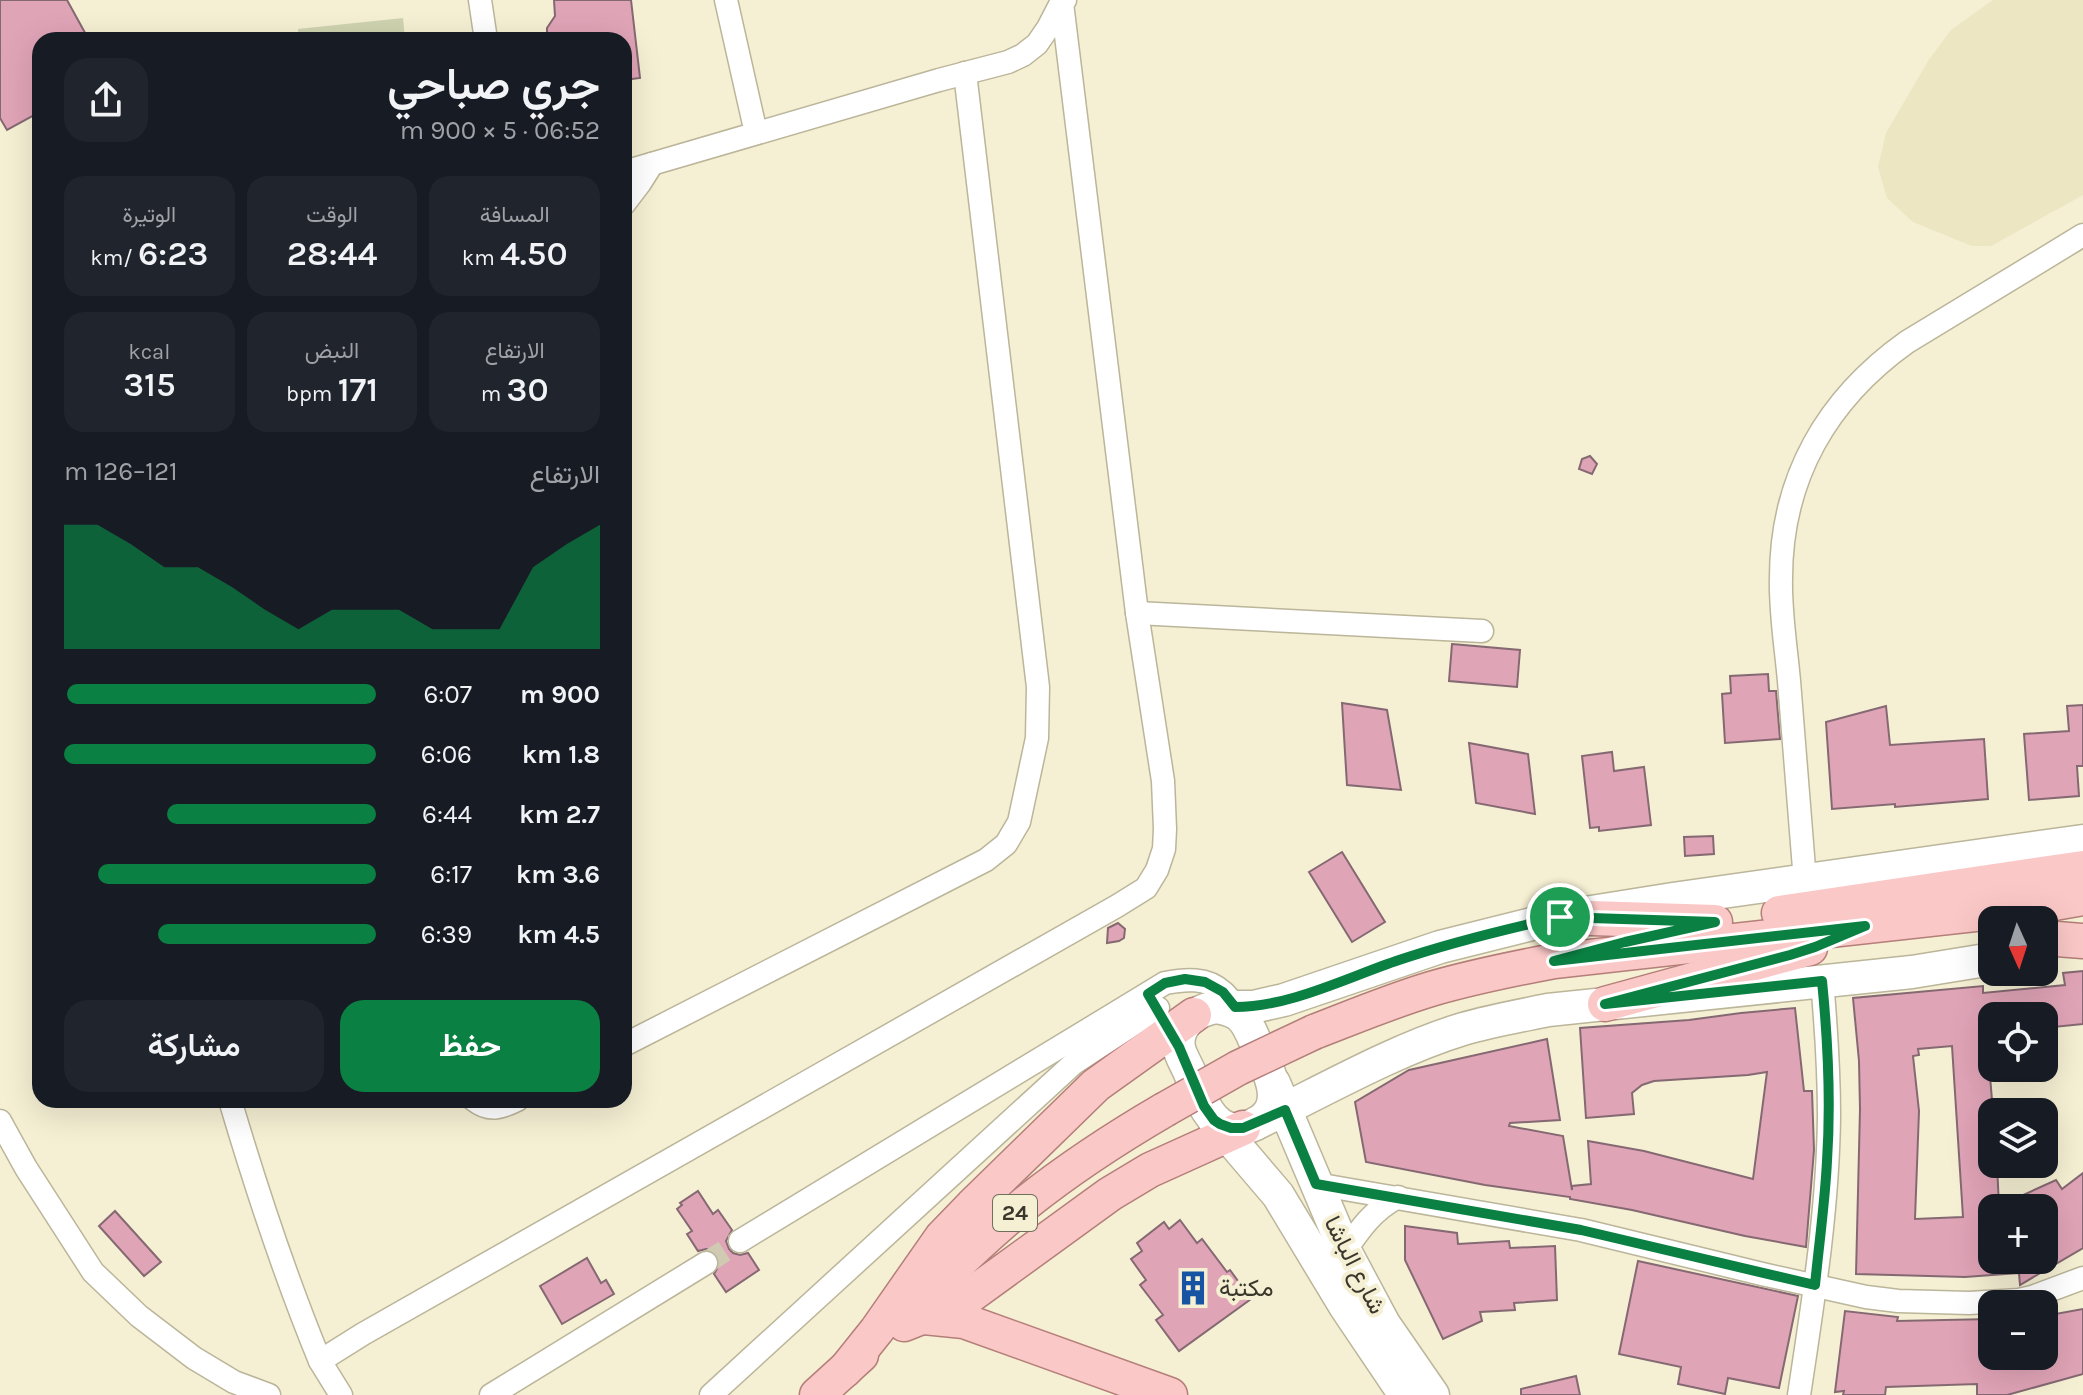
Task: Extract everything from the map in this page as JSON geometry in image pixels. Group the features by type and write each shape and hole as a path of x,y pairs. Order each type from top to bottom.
{"main road":[{"path":"1605,1004 1802,951 1886,915 1953,861"},
{"name":"24","path":"1554,961 1886,915 2083,868"},
{"name":"24","path":"817,1395 983,1240 1070,1170 1164,1110 1238,1068 1314,1032 1390,1002 1471,978 1715,922 2020,909 2083,898"},
{"path":"1886,915 1978,930"},
{"path":"1560,917 1715,922"},
{"path":"2058,939 2083,942"},
{"path":"845,1370 942,1237 1096,1085 1193,1017"},
{"path":"883,1336 906,1322 964,1300 1098,1203 1150,1170 1235,1127"},
{"path":"923,1316 964,1321 1170,1395"}],"street":[{"path":"480,0 485,32"},
{"path":"726,0 756,133"},
{"path":"632,170 1008,62 1037,44 1063,1"},
{"path":"320,1361 1146,888 1157,870 1164,849 1163,781 1137,613 1063,1"},
{"path":"632,1041 986,860 1006,844 1019,822 1037,738 1038,687 965,73"},
{"path":"632,194 652,164"},
{"path":"1805,881 1780,581 1785,525 1801,471 1827,420 1863,377 1884,358 2083,235"},
{"path":"1137,613 1482,631"},
{"path":"711,1395 1074,1063 1193,1017 1284,1000 1440,947 1560,917 2083,841"},
{"path":"2058,947 2083,942"},
{"path":"1235,1127 1279,1096 1461,1030 1504,1018 1548,1010 1912,972 1978,961"},
{"path":"1799,1395 1815,1285 1827,1163 1829,1117 1822,981"},
{"path":"1193,1017 1204,1106 1235,1127 1345,1306 1405,1395"},
{"path":"740,1241 1193,1017"},
{"name":"شارع الباشا","path":"1193,1017 1279,1096 1345,1251 1384,1324 1433,1395"},
{"path":"232,1108 299,1312 320,1361 341,1395"},
{"path":"0,1121 26,1168 93,1272 139,1316 194,1358 234,1382 269,1395"},
{"path":"1316,1184 1581,1230 1866,1297 1898,1301 1969,1303 2019,1300 2083,1278"},
{"path":"1345,1251 1364,1223 1398,1197"},
{"path":"491,1395 706,1263"}],"shaded area":[{"path":"1993,0 2083,0 2083,195 1991,246 1972,246 1913,222 1887,198 1878,167 1886,133 1928,61 1951,30"}],"green space":[{"path":"403,18 404,32 298,32 298,29"}],"building":[{"path":"0,0 67,0 85,32 32,32 32,116 7,130 0,118"},
{"path":"554,0 631,0 640,78 632,79 632,32 547,32 555,16"},
{"path":"1590,456 1597,464 1592,474 1579,469 1582,459"},
{"path":"1452,644 1520,650 1517,687 1449,681"},
{"path":"1768,674 1769,691 1776,691 1780,739 1725,743 1722,694 1731,693 1730,676"},
{"path":"1342,703 1387,710 1401,790 1347,785"},
{"path":"2083,705 2083,766 2077,766 2079,796 2029,800 2024,734 2069,731 2067,706"},
{"path":"1886,706 1890,745 1984,739 1988,799 1832,809 1826,722"},
{"path":"1469,743 1528,754 1535,814 1476,803"},
{"path":"1612,752 1614,771 1644,767 1651,825 1599,831 1599,827 1590,828 1582,756"},
{"path":"1713,836 1714,854 1685,856 1684,837"},
{"path":"1342,852 1385,922 1352,942 1309,872"},
{"path":"1118,923 1125,929 1124,938 1107,943 1108,928"},
{"path":"2083,971 2083,1024 2058,1027 2058,1002 1978,1002 1978,1082 1990,1082 1992,1098 1978,1098 1978,1178 1998,1178 1998,1194 1978,1194 1978,1274 2006,1274 1965,1277 1856,1274 1860,1109 1853,998 1983,986 1983,993 2065,985 2063,973","holes":["1952,1046 1963,1217 1915,1219 1919,1111 1913,1056 1919,1055 1918,1049"]},
{"path":"1795,1008 1804,1091 1812,1091 1814,1150 1806,1247 1570,1197 1485,1185 1366,1162 1355,1102 1409,1070 1547,1039 1560,1120 1510,1123 1509,1126 1563,1136 1572,1190 1572,1186 1591,1184 1588,1141 1644,1151 1753,1179 1767,1072 1654,1081 1632,1093 1634,1114 1586,1118 1580,1028"},
{"path":"2083,1173 2083,1248 2058,1263 2058,1194 2025,1194 2056,1180 2062,1189"},
{"path":"698,1191 713,1214 718,1210 732,1230 726,1241 729,1249 740,1255 748,1253 759,1270 726,1292 714,1274 720,1263 717,1255 712,1250 698,1251 687,1234 692,1231 677,1209 682,1205 680,1203"},
{"path":"115,1211 161,1262 144,1276 99,1226"},
{"name":"مكتبة","path":"1180,1220 1197,1243 1202,1239 1227,1272 1230,1270 1251,1299 1179,1351 1156,1320 1163,1315 1140,1285 1146,1280 1131,1259 1142,1251 1137,1243 1164,1222 1169,1229"},
{"path":"1405,1226 1457,1233 1458,1244 1509,1241 1510,1248 1555,1246 1557,1300 1514,1303 1515,1310 1480,1312 1482,1321 1443,1339 1405,1260"},
{"path":"587,1258 601,1283 606,1280 614,1294 562,1324 540,1286"},
{"path":"1638,1261 1798,1296 1779,1388 1728,1378 1725,1394 1678,1384 1681,1367 1619,1354"},
{"path":"2019,1274 2039,1274 2020,1285"},
{"path":"2083,1309 2083,1374 2007,1395 1977,1395 1977,1384 1886,1387 1885,1395 1843,1395 1844,1391 1835,1392 1845,1311 1898,1317 1897,1321 1978,1319 1978,1370 2058,1370 2058,1313"},
{"path":"1576,1376 1580,1395 1521,1395 1521,1389"}],"tunnel":[{"path":"706,1263 740,1241"}],"place":[{"name":"مكتبة","path":"1193,1288"}],"route":[{"path":"1560,917 1715,922 1554,961 1865,926 1790,955 1605,1004 1822,981 1829,1117 1815,1285 1581,1230 1316,1184 1285,1110 1243,1128 1220,1124 1210,1116 1179,1047 1148,994 1165,983 1185,979 1205,982 1223,992 1235,1007 1253,1007 1284,1000 1440,947 1560,917"}]}
